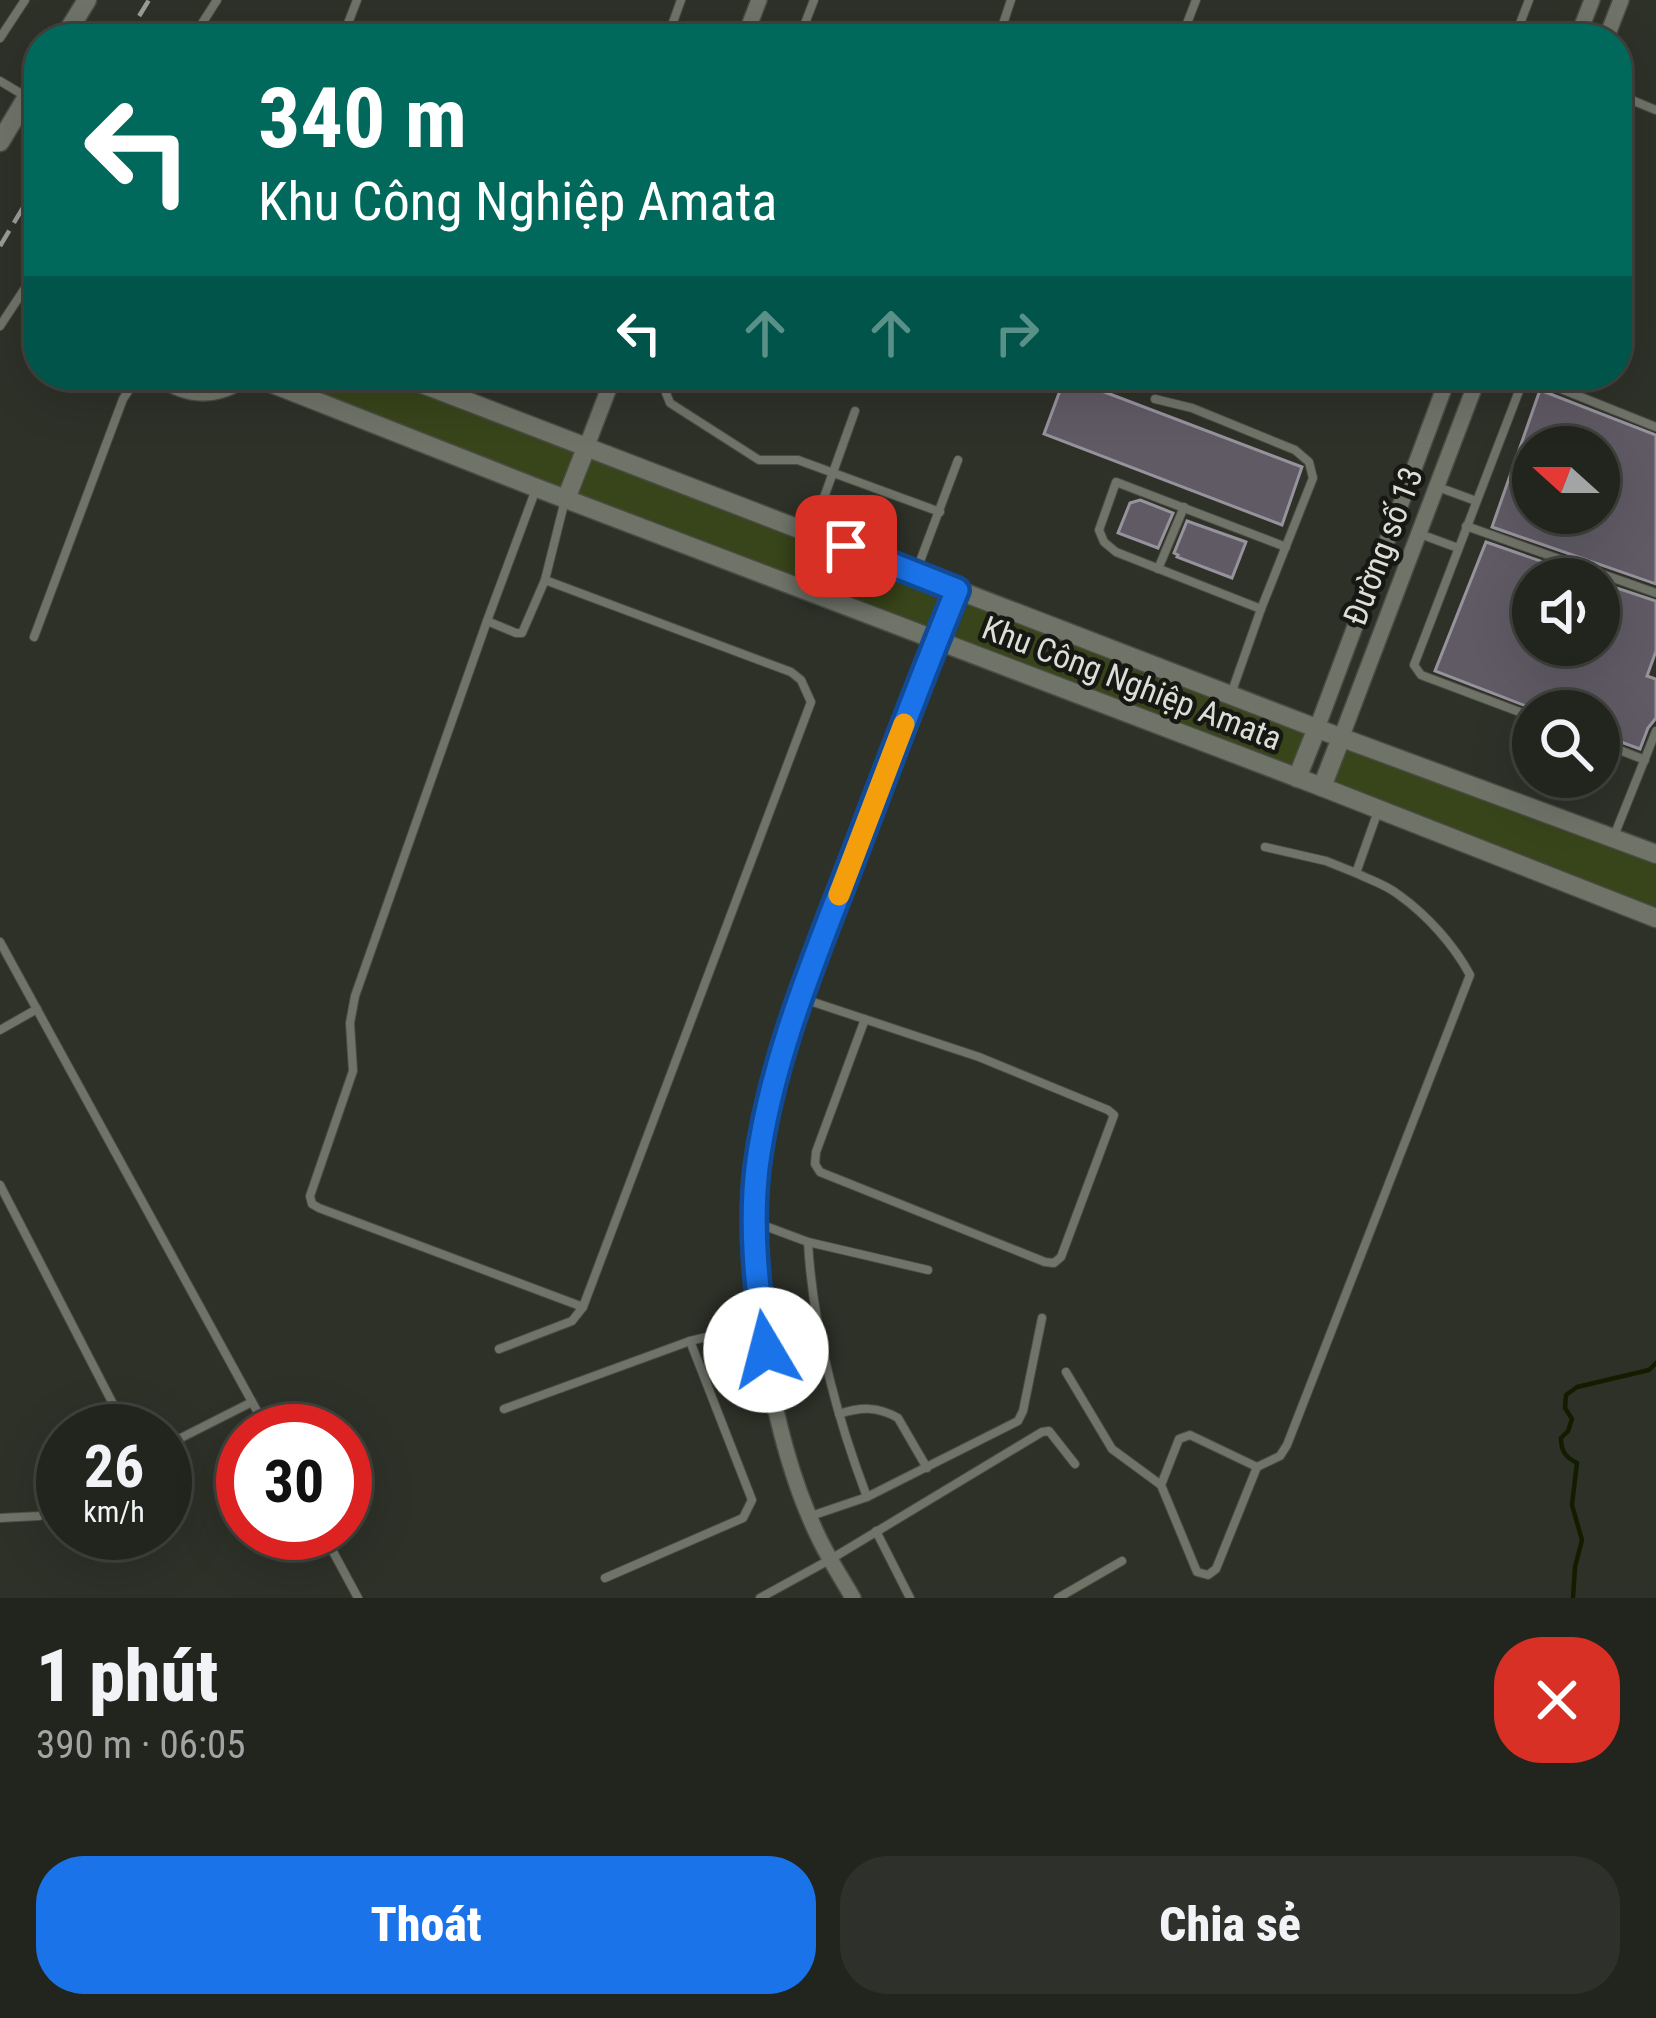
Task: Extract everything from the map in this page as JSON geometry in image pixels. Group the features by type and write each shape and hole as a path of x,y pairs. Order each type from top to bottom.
{"street":[{"path":"0,142 24,100"},
{"path":"185,390 221,390"},
{"name":"Khu Công Nghiệp Amata","path":"287,390 1656,918"},
{"name":"Khu Công Nghiệp Amata","path":"437,390 1341,738 1656,854"},
{"path":"566,499 608,390"},
{"name":"Đường số 13","path":"1317,728 1443,390"},
{"name":"Đường số 13","path":"1341,738 1474,390"},
{"path":"853,1598 810,1516 787,1451 769,1376 757,1294 757,1169 768,1106 800,998 957,590"},
{"path":"1298,778 1317,728"},
{"path":"1322,787 1341,738"}],"lane":[{"path":"0,38 25,0"},
{"path":"0,326 24,295"},
{"path":"34,637 129,390"},
{"path":"666,390 670,404 748,454 769,462 798,460 940,512"},
{"path":"1512,709 1421,675 1414,664 1522,390"},
{"path":"1564,390 1656,427"},
{"path":"1155,399 1192,408 1295,450 1309,462 1313,478 1231,694"},
{"path":"812,533 856,411"},
{"path":"915,573 958,460"},
{"path":"1261,609 1117,552 1104,542 1099,530 1116,482 1286,547"},
{"path":"1438,487 1476,501"},
{"path":"537,488 355,995 350,1023 353,1071 310,1196 319,1208 583,1307"},
{"path":"487,621 522,633 545,580 566,499"},
{"path":"1158,568 1184,507"},
{"path":"1466,526 1656,592"},
{"path":"1420,535 1458,548"},
{"path":"499,1349 572,1321 583,1307 811,702 801,680 791,672 545,580"},
{"path":"1613,838 1656,731"},
{"path":"1620,750 1645,760"},
{"path":"1356,873 1378,810"},
{"path":"1066,1372 1112,1449 1161,1485 1197,1572 1208,1575 1216,1569 1258,1467 1280,1456 1287,1445 1470,975 1434,927 1397,892 1326,861 1265,847"},
{"path":"0,942 253,1402 192,1432"},
{"path":"800,998 865,1019 979,1057 1114,1115 1060,1257 1054,1262 820,1172 816,1152 865,1019"},
{"path":"0,1030 37,1009"},
{"path":"0,1185 113,1404"},
{"path":"754,1222 808,1242 928,1270"},
{"path":"808,1242 825,1362 867,1497"},
{"path":"810,1516 867,1497 1018,1421 1042,1318"},
{"path":"505,1409 690,1342 762,1323"},
{"path":"604,1578 743,1518 748,1511 752,1500 690,1342"},
{"path":"839,1414 861,1407 898,1418 927,1468"},
{"path":"760,1598 774,1594 1042,1432 1055,1436 1075,1464"},
{"path":"1161,1485 1184,1435 1258,1467"},
{"path":"0,1518 36,1516"},
{"path":"876,1531 910,1598"},
{"path":"338,1560 358,1598"},
{"path":"1058,1598 1122,1561"}],"green space":[{"path":"310,390 412,390 578,454 564,489"},
{"path":"587,458 949,596 935,632 573,492"},
{"path":"958,599 1308,735 1295,768 944,635"},
{"path":"1342,748 1656,864 1656,908 1330,781"}],"building":[{"path":"1060,390 1099,390 1302,467 1282,525 1044,434"},
{"path":"1540,390 1656,435 1656,584 1620,571 1620,558 1581,558 1512,534 1620,534 1620,426 1527,426"},
{"path":"1512,470 1512,534 1492,527"},
{"path":"1140,500 1173,513 1158,548 1118,533 1130,503"},
{"path":"1187,521 1246,542 1232,578 1177,557 1174,553"},
{"path":"1486,542 1532,558 1512,558 1512,666 1620,666 1620,589 1656,601 1656,651 1647,676 1656,679 1656,718 1640,749 1620,742 1620,690 1512,690 1512,701 1435,671"}],"waterway":[{"path":"1573,1598 1582,1540 1572,1505 1577,1463 1564,1453 1561,1443 1572,1419 1565,1408 1566,1395 1577,1387 1649,1370 1656,1363"}],"railway":[{"path":"134,24 149,0"},
{"path":"0,246 24,206"}],"slow traffic":[{"path":"839,895 904,724"}],"route":[{"path":"766,1350 757,1294 754,1222 768,1106 800,998 957,590 846,546"}]}
